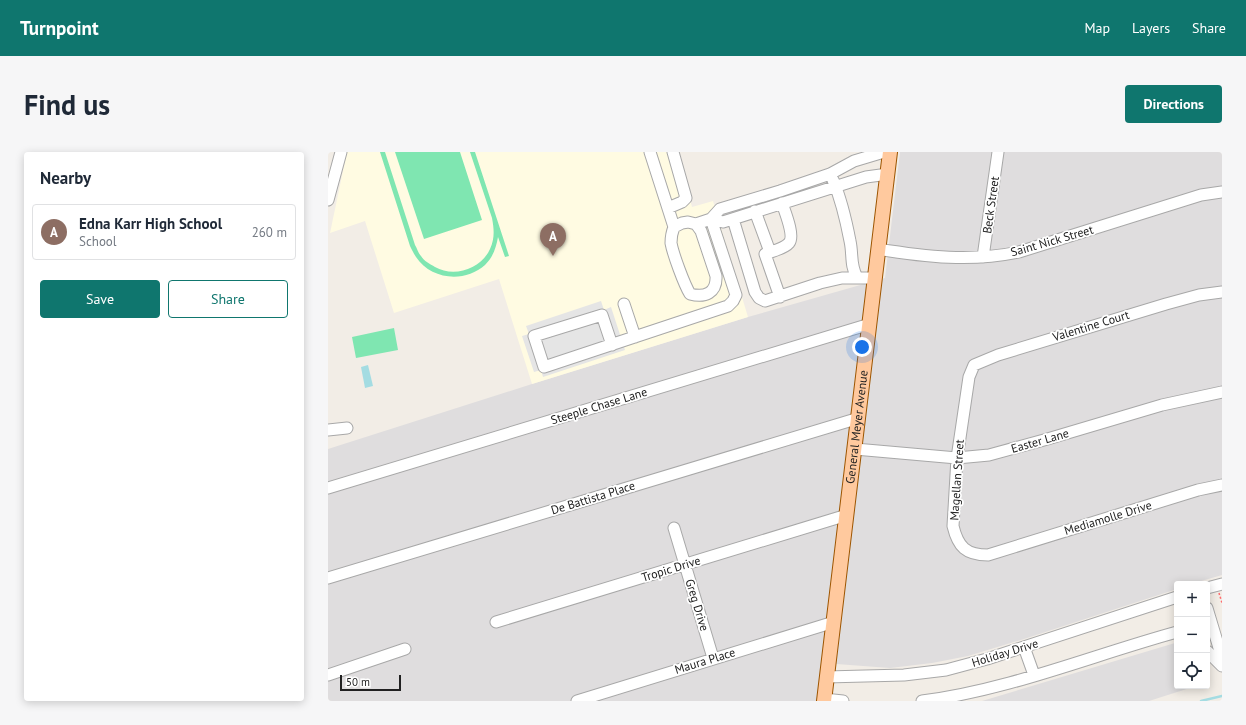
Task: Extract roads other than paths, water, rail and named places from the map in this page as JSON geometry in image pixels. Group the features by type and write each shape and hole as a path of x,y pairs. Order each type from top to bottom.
{"main road":[{"name":"General Meyer Avenue","path":"824,700 890,152"}],"street":[{"path":"328,200 341,152"},
{"path":"650,152 674,227 671,235 672,243 686,287 690,294 698,296 707,294 713,290 716,283 716,276 701,231 696,224"},
{"path":"668,208 682,202 686,198 673,152"},
{"path":"674,227 688,222 696,224 711,218 720,209 830,174 854,161 884,152"},
{"name":"Beck Street","path":"983,257 998,152"},
{"path":"830,174 836,186 849,236 852,264 857,278"},
{"path":"711,218 723,222 866,177 888,174"},
{"name":"Saint Nick Street","path":"878,249 920,256 959,258 1001,256 1019,252 1201,195 1222,192"},
{"path":"749,201 770,252"},
{"path":"780,297 765,254 784,247 790,243 792,235 782,203"},
{"path":"612,345 602,315 534,336 544,367 612,345 728,306 736,295 711,218"},
{"path":"733,219 755,292 765,301 820,283 842,278 875,278"},
{"name":"Valentine Court","path":"969,377 974,365 998,355 1166,304 1198,295 1222,292"},
{"path":"624,304 635,337"},
{"name":"Steeple Chase Lane","path":"328,488 870,324"},
{"name":"Magellan Street","path":"969,377 957,458 953,526 955,536 961,546 970,552 981,555 995,552"},
{"name":"Easter Lane","path":"855,449 957,458 989,455 1162,405 1222,392"},
{"name":"De Battista Place","path":"328,578 858,418"},
{"path":"328,430 347,428"},
{"name":"Mediamolle Drive","path":"995,552 1198,490 1222,486"},
{"name":"Tropic Drive","path":"496,622 847,515"},
{"name":"Greg Drive","path":"674,528 713,658"},
{"path":"1210,587 1222,585"},
{"name":"Holiday Drive","path":"826,677 904,676 932,672 980,661 1174,598"},
{"name":"Maura Place","path":"577,701 834,622"},
{"path":"1213,622 1222,658"},
{"path":"922,701 958,695 1005,684 1174,633"},
{"path":"1160,637 1174,639"},
{"path":"1024,647 1034,675"},
{"path":"328,675 405,649"},
{"path":"1209,653 1222,666"},
{"path":"824,700 843,701"}],"water":[{"path":"368,365 373,386 365,388 361,367"}],"waterway":[{"path":"1201,701 1222,696"}],"place":[{"name":"Edna Karr High School","path":"553,256"}]}
